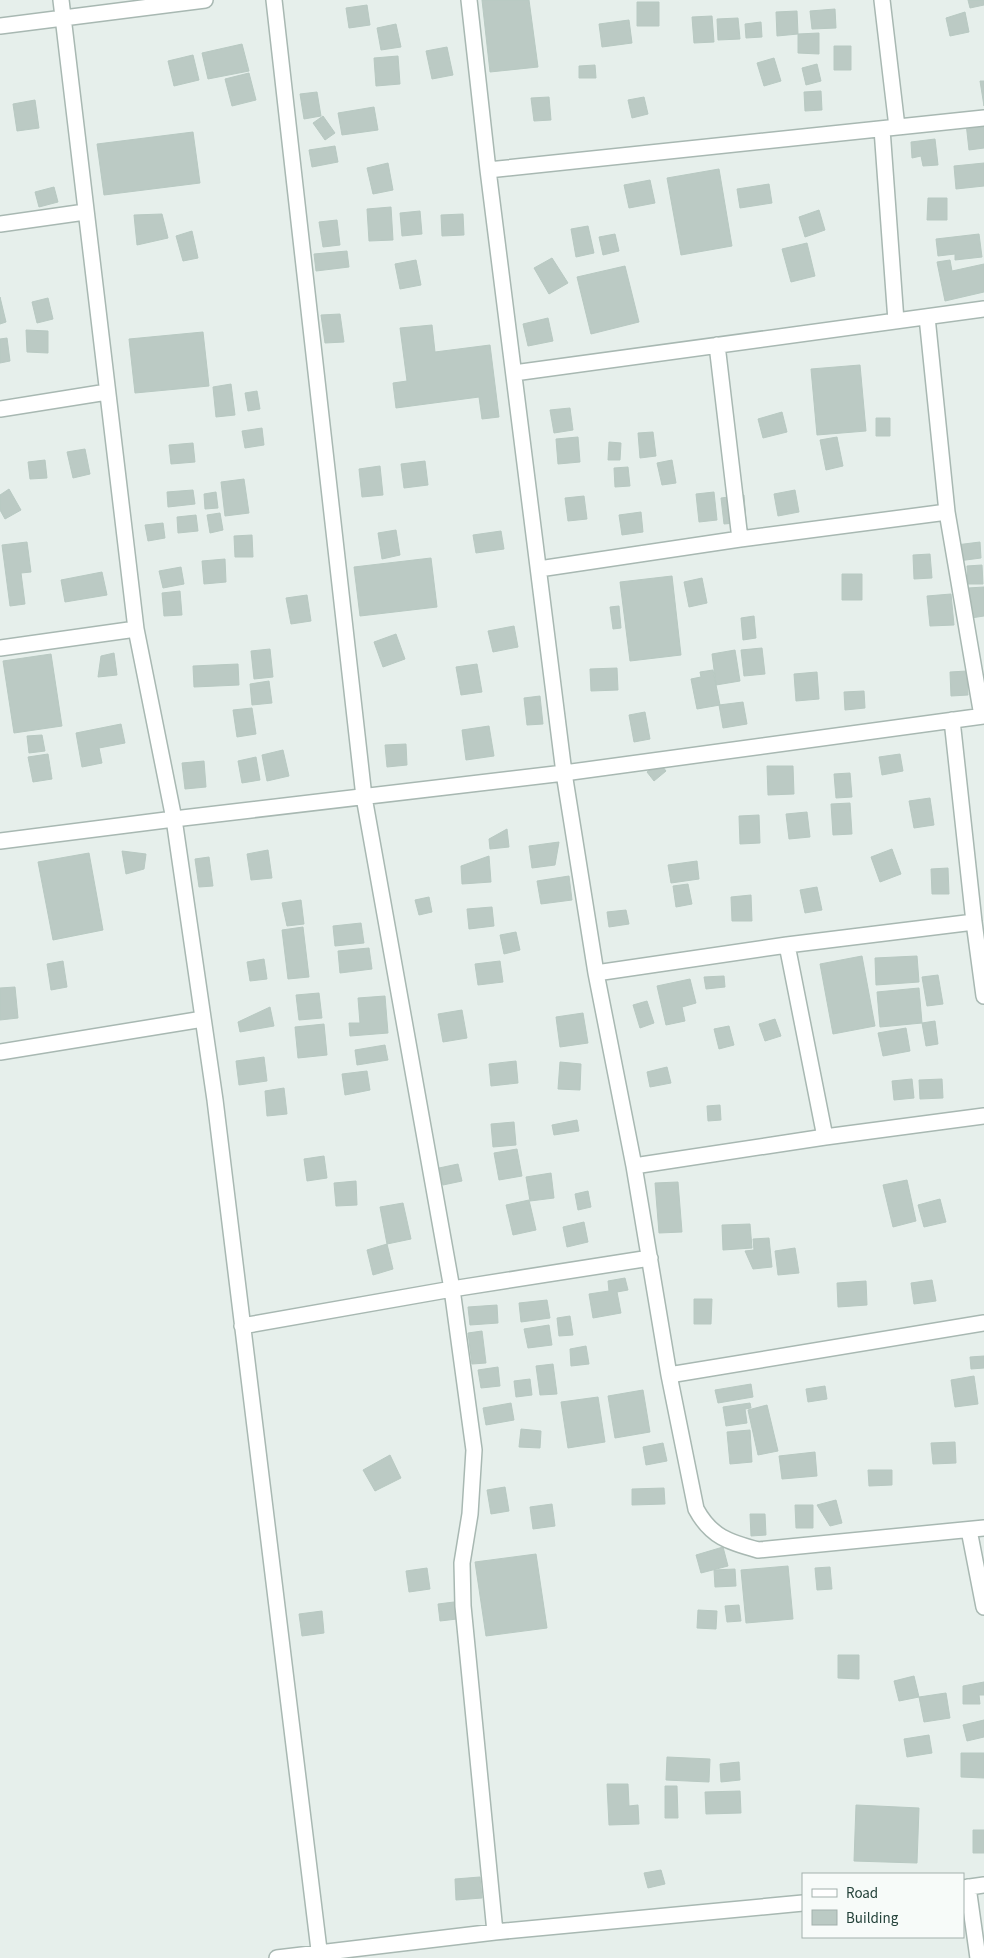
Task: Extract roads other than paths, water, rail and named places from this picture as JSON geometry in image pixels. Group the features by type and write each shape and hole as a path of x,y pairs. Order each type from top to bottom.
{"street":[{"path":"62,0 85,212 136,629 174,819 215,1100 320,1955"},
{"path":"0,26 205,0"},
{"path":"274,0 364,797 452,1289 474,1450 470,1514 462,1563 463,1606 496,1932"},
{"path":"469,0 488,170 564,773 596,973 634,1166 669,1375 696,1509 703,1523 717,1535 734,1544 758,1550 976,1529 984,1608"},
{"path":"882,0 897,127"},
{"path":"488,170 984,118"},
{"path":"882,129 896,322"},
{"path":"0,224 85,212"},
{"path":"514,373 984,309"},
{"path":"0,841 564,773 983,716 947,512 927,317"},
{"path":"717,346 740,539"},
{"path":"0,410 107,392"},
{"path":"539,569 740,539 947,512"},
{"path":"0,648 136,629"},
{"path":"952,720 984,996"},
{"path":"596,973 787,945 974,922"},
{"path":"787,945 825,1137"},
{"path":"0,1052 203,1020"},
{"path":"634,1166 825,1137 984,1116"},
{"path":"242,1326 452,1289 650,1258"},
{"path":"669,1375 984,1323"},
{"path":"978,1958 965,1887 984,1885"},
{"path":"277,1958 320,1955 496,1932 802,1903"}]}
